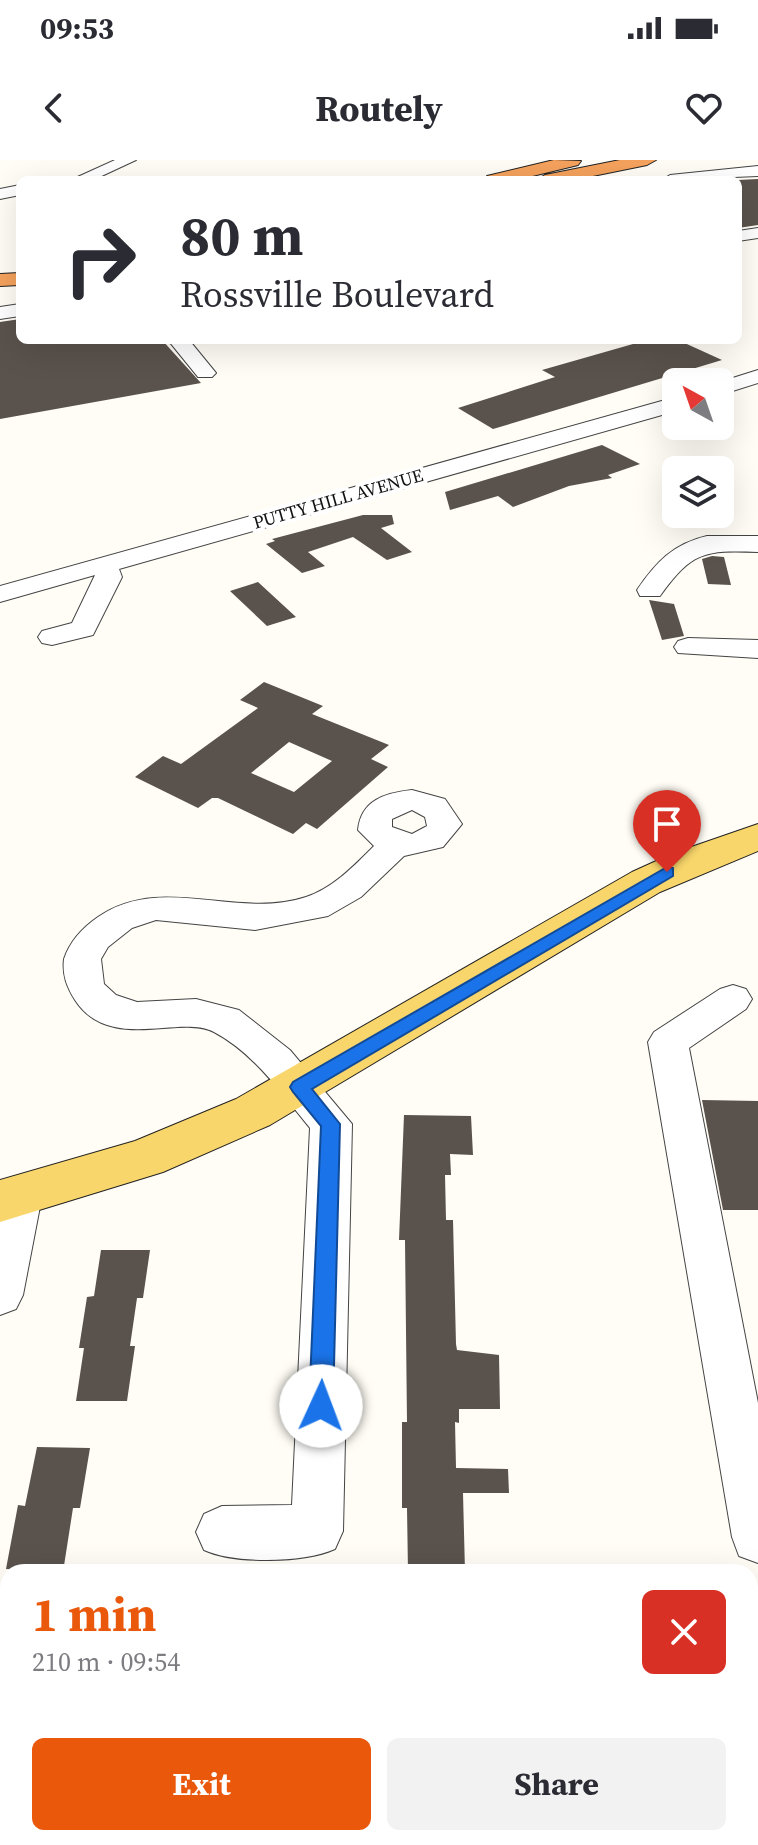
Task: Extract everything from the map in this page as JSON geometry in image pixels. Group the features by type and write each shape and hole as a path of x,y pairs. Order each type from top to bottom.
{"highway":[{"path":"489,176 501,172 506,160"},
{"path":"552,171 598,160"},
{"path":"519,176 647,160"},
{"path":"596,176 603,171 666,160"}],"main road":[{"path":"10,1199 94,1176 186,1143 300,1087 646,882 688,862 758,837"}],"street":[{"path":"89,176 128,160"},
{"path":"710,176 758,171"},
{"path":"181,344 205,373"},
{"path":"734,384 758,376"},
{"name":"PUTTY HILL AVENUE","path":"0,594 662,408"},
{"path":"650,590 685,549 709,543 758,544"},
{"path":"52,637 83,629 109,577 105,566"},
{"path":"688,647 758,649"},
{"path":"222,1532 317,1531 331,1124 300,1087 234,1025 211,1015 141,1019 100,1005 85,987 82,967 86,945 137,909 165,906 255,918 319,906 357,882 396,844"},
{"path":"733,999 668,1042 758,1537"},
{"path":"0,1295 10,1199"}],"building":[{"path":"758,179 758,225 742,227 742,180"},
{"path":"16,320 16,344 166,344 201,383 0,419 0,322"},
{"path":"633,344 687,344 722,360 695,368 662,368 662,378 493,429 458,408 555,377 542,370"},
{"path":"602,445 640,464 608,475 612,478 569,486 513,507 498,496 450,510 445,492"},
{"path":"363,515 392,515 394,524 381,528 412,552 387,560 353,537 308,552 325,566 302,573 266,544 275,541 272,539"},
{"path":"724,557 731,585 708,584 702,559"},
{"path":"258,582 296,617 267,626 230,591"},
{"path":"649,600 674,604 684,636 662,640"},
{"path":"264,682 323,706 312,714 389,745 371,759 388,767 317,829 306,823 293,834 218,798 212,798 198,808 135,777 163,756 181,764 258,708 240,700","holes":["289,742 332,761 294,792 251,773"]},
{"path":"702,1100 758,1101 758,1210 723,1210"},
{"path":"404,1115 471,1116 473,1155 450,1154 451,1175 445,1175 446,1220 453,1220 456,1344 457,1350 499,1355 500,1409 459,1409 459,1423 455,1422 456,1468 508,1469 509,1493 463,1493 465,1564 408,1564 407,1508 402,1508 402,1422 407,1422 405,1240 399,1240"},
{"path":"101,1250 150,1250 143,1298 137,1298 130,1346 135,1346 127,1401 76,1401 84,1348 79,1348 87,1297 94,1296"},
{"path":"37,1447 90,1448 80,1508 73,1508 64,1564 7,1564 18,1505 25,1506"}],"route":[{"path":"321,1406 331,1124 300,1087 667,872"}]}
